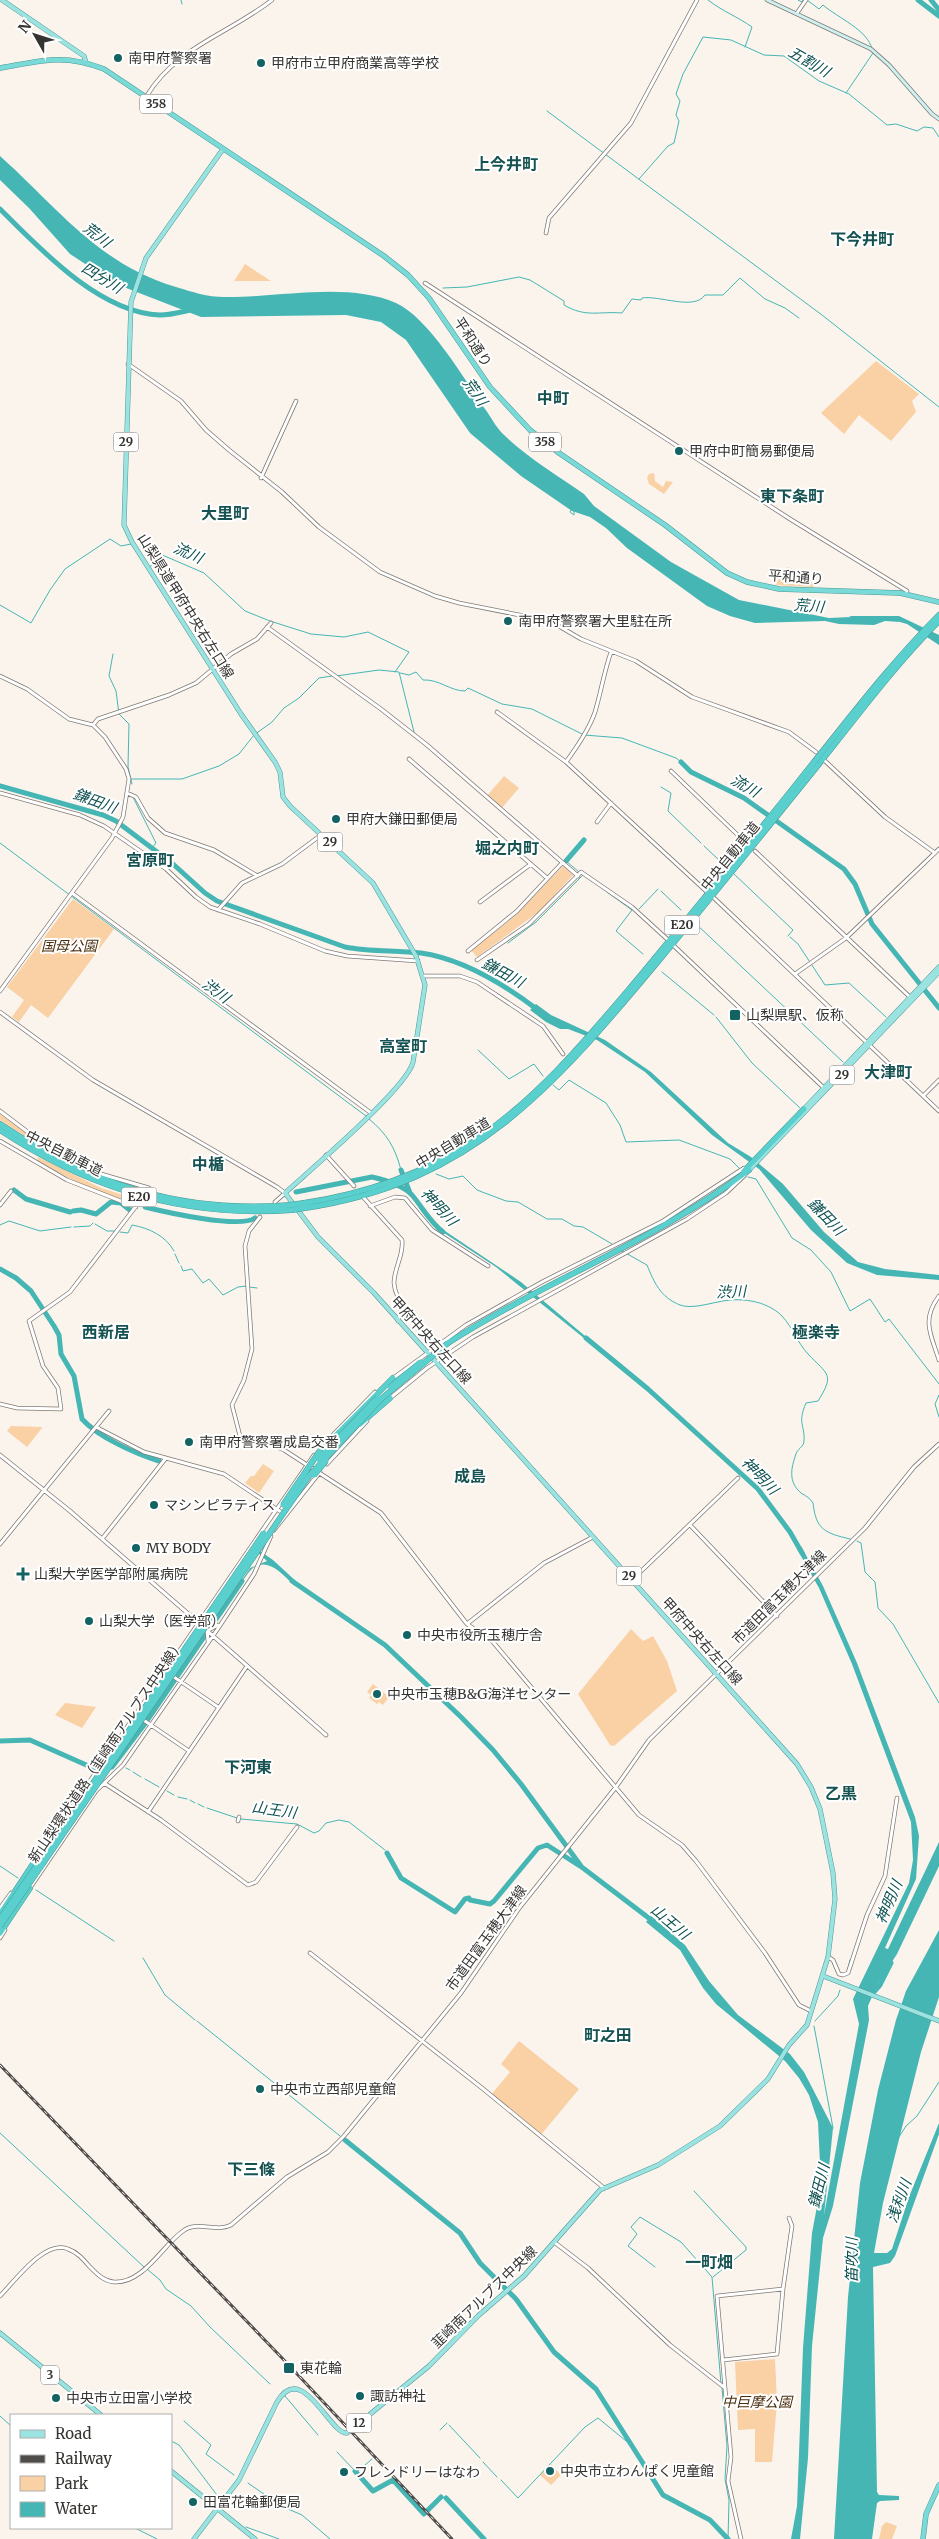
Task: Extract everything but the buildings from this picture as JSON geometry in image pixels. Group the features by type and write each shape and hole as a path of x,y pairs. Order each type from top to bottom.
{"highway":[{"name":"平和通り","path":"0,68 49,58 86,63 110,73 397,266 437,307 490,387 524,424 559,453 665,525 721,569 747,582 780,589 906,594 939,602"},
{"name":"中央自動車道","path":"0,1130 64,1168 104,1186 140,1197 215,1210 304,1206 388,1186 411,1177 456,1152 506,1118 587,1041 770,821 904,655 939,615"},
{"name":"中央自動車道","path":"904,655 939,621"},
{"name":"新山梨環状道路（韮崎南アルプス中央線）","path":"0,1919 283,1505 324,1453 364,1410 412,1368 448,1343 493,1316 670,1222 711,1197 758,1158 804,1108"},
{"name":"中央自動車道","path":"0,1124 66,1164 105,1180 142,1192 179,1200 218,1205 290,1207"},
{"name":"新山梨環状道路（韮崎南アルプス中央線）","path":"0,1926 309,1476 381,1399 448,1343"},
{"path":"283,1505 319,1452 393,1378"},
{"path":"261,1544 314,1475 377,1408 390,1398"},
{"path":"1,1910 34,1862"},
{"path":"0,1932 32,1886"},
{"path":"923,2539 926,2514 939,2485"}],"main road":[{"path":"2,0 84,56 86,63"},
{"path":"768,0 870,49 889,65 932,114 939,119"},
{"name":"山梨県道甲府中央右左口線","path":"223,149 144,262 130,311 124,523 126,532 280,772 281,790 286,802 322,835"},
{"name":"29","path":"285,1193 365,1119 411,1070 425,990 424,976 419,961 374,884 322,835"},
{"name":"29","path":"758,1158 911,999 939,966"},
{"name":"29","path":"923,986 939,972"},
{"name":"29","path":"804,1108 868,1044"},
{"name":"甲府中央右左口線","path":"285,1193 318,1237 374,1293 797,1764 811,1787 820,1808 834,1882 834,1922 823,1976"},
{"path":"823,1976 939,2021"},
{"name":"韮崎南アルプス中央線","path":"194,2539 239,2480 276,2402 284,2391 294,2388 304,2393 329,2416 341,2433 347,2433 429,2366 479,2315 530,2270 604,2188 658,2164 720,2126 768,2079 789,2045 807,2025 823,1976"},
{"name":"3","path":"0,2334 100,2414"},
{"path":"172,2472 255,2539"}],"street":[{"path":"146,97 165,70 177,60 248,18 272,0"},
{"path":"546,233 549,218 603,157 638,112 697,0"},
{"path":"797,13 805,1"},
{"path":"424,283 790,519 907,591 906,594"},
{"path":"128,364 181,401 206,430 261,478 282,492 306,516 368,564 390,577 459,603 541,618 636,662 692,697 789,732 816,752"},
{"path":"261,478 296,401"},
{"path":"93,725 98,719 178,692 214,671 232,653 257,638 271,623"},
{"path":"267,627 333,677 381,709 562,862 632,907 666,939"},
{"path":"566,762 584,735 595,711 599,690 611,652"},
{"path":"0,676 27,689 69,719 93,725 105,737 126,769 129,779 121,822 116,832 0,991"},
{"path":"497,712 566,762 706,891"},
{"path":"409,759 547,878"},
{"path":"825,760 885,817 935,853"},
{"path":"671,771 745,842"},
{"path":"127,792 136,797 148,818 165,833 214,850 256,875"},
{"path":"0,793 80,815 116,832 166,869 203,903 218,910 260,924 325,950 347,956 419,961"},
{"path":"597,822 611,803"},
{"path":"218,910 242,882 282,864 322,835"},
{"path":"795,974 846,938 939,849"},
{"path":"754,851 911,999"},
{"path":"468,951 517,911 562,862"},
{"path":"480,902 531,864"},
{"path":"477,960 529,924 579,874"},
{"path":"71,895 370,1114"},
{"path":"714,898 939,1112"},
{"path":"674,946 824,1088"},
{"path":"424,976 460,976 477,982 543,1026 562,1054"},
{"path":"0,1012 93,1080 285,1193 275,1202"},
{"path":"923,1096 939,1080"},
{"path":"0,1112 56,1153 101,1174 149,1188 147,1191"},
{"path":"0,1141 67,1180 136,1207"},
{"path":"326,1155 354,1186"},
{"path":"34,1862 204,1616 276,1508 307,1464 337,1429 393,1378 426,1352 466,1325 529,1289 683,1209 747,1168"},
{"path":"189,1636 196,1631 208,1632 226,1615 255,1572 263,1550 286,1516 320,1472 390,1398 436,1363 481,1333 707,1207 731,1189 747,1168"},
{"path":"0,1206 11,1191"},
{"path":"370,1206 395,1197 405,1198 432,1230 488,1266"},
{"path":"364,1198 402,1240 402,1249 394,1282 402,1306 398,1321"},
{"path":"0,1404 18,1408 61,1409 58,1388 43,1366 29,1322 70,1292 85,1275 140,1201"},
{"path":"260,1217 249,1231 245,1246 251,1353 244,1380 233,1400 232,1410 241,1440 277,1447 320,1472 381,1513 466,1624 493,1642 642,1818 686,1850 741,1920 799,2005 812,2012"},
{"path":"939,1296 932,1306 928,1318 939,1360"},
{"path":"0,1544 109,1411"},
{"path":"95,1428 144,1452 224,1474 286,1516"},
{"name":"市道田富玉穂大津線","path":"0,2296 44,2252 54,2247 64,2247 74,2252 101,2277 114,2282 129,2279 145,2268 184,2230 198,2226 220,2228 231,2225 287,2177 332,2149 461,1993 520,1907 616,1787 649,1740 866,1528 914,1467 939,1444"},
{"path":"0,1455 102,1539 326,1735"},
{"path":"102,1539 166,1458"},
{"path":"632,1580 738,1478"},
{"path":"690,1525 777,1616"},
{"path":"466,1624 544,1563 593,1537"},
{"path":"208,1632 226,1615"},
{"path":"0,1938 32,1886 104,1783 120,1769 151,1725 179,1680 207,1643 208,1632 204,1616"},
{"path":"148,1812 247,1666"},
{"path":"165,1671 218,1708"},
{"path":"136,1714 189,1751"},
{"path":"94,1776 148,1812 248,1885 256,1882 297,1827"},
{"path":"828,1957 833,1960 839,1974 848,1973 867,1915 886,1870 890,1835 897,1809 897,1798"},
{"path":"310,1953 423,2041 604,2188"},
{"path":"723,2360 777,2354 782,2289 792,2226 789,2218"},
{"path":"554,2242 583,2264 670,2345 725,2388"},
{"path":"741,2539 728,2481 731,2457 717,2296 782,2289"}],"green space":[{"path":"245,264 271,281 234,281"},
{"path":"876,361 919,394 912,401 916,412 891,441 859,415 844,434 821,413"},
{"path":"654,473 655,481 663,487 666,481 673,482 664,494 649,484 647,478 649,474"},
{"path":"787,567 795,570 794,574 814,581 813,587 776,585 782,571 785,572"},
{"path":"504,776 519,788 501,809 486,797"},
{"path":"563,866 573,875 540,911 477,957 471,950 515,916"},
{"name":"国母公園","path":"73,899 114,929 48,1018 31,1005 19,1022 12,1017 24,1000 7,987"},
{"path":"0,1114 39,1142 37,1144 0,1120"},
{"path":"38,1157 101,1188 136,1199 135,1202 115,1198 86,1186 37,1161"},
{"path":"11,1426 42,1428 27,1447 7,1431"},
{"path":"263,1464 274,1471 259,1493 245,1483 251,1476 254,1476"},
{"path":"631,1629 643,1641 653,1636 667,1661 677,1691 614,1746 610,1745 578,1694"},
{"name":"中央市玉穂B&G海洋センター","path":"373,1684 389,1697 383,1705 379,1702 377,1704 369,1698 371,1695 367,1692"},
{"path":"65,1703 96,1707 82,1728 55,1715"},
{"path":"519,2041 579,2089 540,2136 491,2095 510,2072 501,2064"},
{"name":"中巨摩公園","path":"775,2359 777,2402 772,2462 755,2462 755,2429 738,2430 735,2362"},
{"path":"551,2464 561,2475 551,2485 540,2475"},
{"path":"886,2522 897,2526 892,2539 879,2539 882,2526"}],"water":[{"path":"0,156 80,232 101,249 148,277 188,291 218,297 334,292 377,296 396,303 421,321 433,335 496,425 511,442 584,494 594,506 671,562 739,600 829,618 899,616 939,635 939,645 907,624 900,622 885,621 874,625 839,624 825,621 755,623 730,616 707,606 627,548 606,528 590,517 572,511 521,476 470,433 406,340 381,322 346,315 201,317 116,284 70,254 29,208 0,180"},
{"path":"536,1004 551,1015 605,1040 651,1072 728,1143 751,1157 783,1184 824,1232 858,1262 885,1269 939,1275 939,1280 877,1275 847,1263 811,1230 759,1169 712,1135 645,1072 597,1040 568,1029 560,1029 546,1022 530,1010"},
{"path":"439,1227 521,1282 591,1341 590,1343 496,1267 438,1229"},
{"path":"801,1546 823,1586 857,1663 915,1817 919,1836 916,1879 885,1948 888,1949 939,1842 939,1866 897,1954 877,1985 868,2006 869,2020 833,2206 823,2238 812,2346 808,2458 800,2539 791,2539 797,2506 803,2348 812,2233 821,2185 818,2122 809,2095 799,2078 785,2061 716,2004 703,1988 680,1950 646,1922 651,1916 685,1945 709,1981 738,2015 790,2054 804,2072 833,2128 824,2215 859,2024 853,1999 909,1883 913,1860 911,1822 852,1664 819,1588 797,1549"},
{"path":"257,1549 273,1560 298,1583 295,1586 282,1573 265,1564 253,1568 238,1586 250,1568 267,1561 256,1551"},
{"name":"笛吹川","path":"939,1930 939,1997 921,2052 883,2203 874,2253 887,2253 892,2249 909,2197 939,2123 939,2134 895,2256 890,2263 873,2267 877,2492 879,2495 899,2496 899,2500 880,2501 877,2503 872,2539 834,2539 848,2297 860,2183 878,2090 896,2020 906,1991"}],"waterway":[{"path":"181,0 182,4"},
{"name":"五割川","path":"708,0 752,27 745,47"},
{"name":"五割川","path":"798,0 802,2 803,0"},
{"name":"五割川","path":"807,0 819,9 823,5 859,30 865,36 872,49"},
{"path":"918,0 939,16"},
{"path":"931,0 939,10"},
{"name":"五割川","path":"639,179 668,146 674,143 679,121 676,115 680,101 676,94 683,74 703,37 731,40 764,55 784,56 819,81 849,94 887,125 896,124 917,131 924,127 933,128 939,137"},
{"name":"五割川","path":"846,93 873,53"},
{"path":"547,111 822,315 939,407"},
{"name":"四分川","path":"0,209 52,260 72,276 115,303 138,312 160,315 191,310"},
{"path":"443,288 467,287 519,277 530,280 564,301 564,305 572,309 586,313 622,313 632,299 641,300 642,298 649,298 693,302 700,300 705,295 723,295 740,278 765,299 785,308 799,318"},
{"path":"571,510 570,512 574,515 574,511"},
{"name":"流川","path":"0,605 31,623 50,590 65,569 110,539 121,546 131,544 147,567"},
{"name":"流川","path":"150,567 160,554 204,573 245,611 311,634 344,637 368,632 409,652 395,672"},
{"path":"113,654 109,676 116,691 119,714 129,724 128,767 132,784"},
{"path":"336,676 379,670 399,672 414,732"},
{"name":"流川","path":"400,673 409,675 416,672 423,680 434,681 465,691 468,688 502,704 532,709 584,735 622,738 676,758 681,762"},
{"path":"131,779 182,779 219,766 239,754 254,735 272,722 284,708 299,698 319,678 332,676"},
{"name":"流川","path":"681,762 691,772 744,798 844,869 855,884 872,924 939,1008"},
{"name":"鎌田川","path":"0,786 103,815 116,821 173,864 205,893 217,901 345,947 421,953 452,961 483,974 512,991 538,1010"},
{"path":"661,787 671,793 668,811 701,843"},
{"path":"133,797 156,843 151,849"},
{"name":"流川","path":"566,861 584,840"},
{"name":"渋川","path":"0,843 366,1116"},
{"path":"704,846 720,861"},
{"path":"566,861 579,872"},
{"path":"733,873 793,930 788,936"},
{"path":"508,943 536,922 583,875"},
{"path":"639,909 658,889"},
{"path":"661,891 681,910"},
{"path":"607,892 632,910 616,931 643,954"},
{"path":"695,923 843,1062"},
{"path":"790,937 798,944 825,985 849,983 886,1017"},
{"path":"662,972 714,1015"},
{"path":"716,1017 752,1063 800,1108"},
{"path":"478,1050 509,1079 534,1064 543,1076"},
{"path":"553,1085 559,1090 569,1080 606,1103 620,1125 626,1142 679,1140 730,1159 739,1168"},
{"name":"渋川","path":"369,1119 390,1142 401,1170"},
{"path":"401,1170 410,1193"},
{"name":"渋川","path":"436,1174 449,1179 463,1176 477,1190 506,1201 518,1202 547,1219 562,1219 574,1226 583,1227 612,1244"},
{"name":"神明川","path":"296,1192 372,1177 408,1191 443,1232"},
{"path":"748,1177 756,1179 792,1238 811,1250 831,1272 850,1311 870,1299 885,1322 889,1319 939,1384"},
{"name":"神明川","path":"14,1190 26,1199 70,1212"},
{"name":"神明川","path":"73,1211 81,1210 96,1214 111,1202 121,1203 131,1211"},
{"name":"神明川","path":"145,1207 219,1221 247,1221 255,1218"},
{"path":"0,1225 9,1221 40,1231 71,1227"},
{"path":"74,1227 90,1226 93,1223"},
{"path":"95,1224 107,1231 115,1231"},
{"path":"120,1232 128,1233 132,1225 145,1228 162,1237 174,1251"},
{"name":"渋川","path":"622,1251 647,1265 655,1283 667,1298 680,1305 694,1306 735,1300 752,1301 768,1306 786,1321 804,1349 827,1375 828,1380 818,1401 806,1403 803,1410 804,1443 794,1459 792,1480 797,1489 813,1503 819,1525 834,1535 850,1539"},
{"path":"175,1254 179,1263"},
{"path":"181,1266 183,1271 192,1269 203,1283 209,1279 223,1295 238,1287 247,1286"},
{"path":"0,1269 16,1278 31,1291 59,1335 61,1354 74,1376 82,1419 89,1426 118,1444 159,1461"},
{"path":"249,1287 257,1288"},
{"name":"神明川","path":"586,1338 648,1389 758,1489 790,1532 802,1553"},
{"path":"939,1395 935,1404 939,1417"},
{"name":"渋川","path":"857,1541 861,1543 865,1572 875,1582 878,1608 893,1624 939,1703"},
{"path":"0,1741 30,1740 93,1768 112,1767 144,1725 242,1581"},
{"path":"292,1581 385,1645 461,1717 493,1750 521,1784 581,1866"},
{"name":"山王川","path":"126,1768 130,1770"},
{"name":"山王川","path":"133,1772 141,1777"},
{"name":"山王川","path":"145,1779 159,1787"},
{"name":"山王川","path":"167,1791 174,1795"},
{"name":"山王川","path":"178,1797 187,1799"},
{"name":"山王川","path":"190,1800 195,1803"},
{"name":"山王川","path":"198,1804 204,1807"},
{"name":"山王川","path":"207,1808 237,1818"},
{"name":"山王川","path":"241,1819 297,1824 314,1833 319,1831 326,1823 339,1820 349,1822 385,1850"},
{"name":"山王川","path":"387,1853 401,1878 455,1912 465,1899 469,1898 470,1900 490,1904 538,1848 547,1845 583,1868 654,1922"},
{"path":"0,1866 18,1878"},
{"path":"36,1890 114,1941"},
{"path":"143,1958 165,1995 195,2020"},
{"path":"847,1972 850,1960"},
{"name":"鎌田川","path":"872,1994 880,1985 891,1963"},
{"path":"815,2021 838,1996 840,1990"},
{"path":"197,2021 340,2136"},
{"path":"814,2026 833,2128"},
{"path":"899,2137 906,2126 917,2116 939,2082"},
{"path":"0,2133 144,2267"},
{"path":"345,2140 460,2233 480,2263 516,2299 554,2352 596,2389 663,2495 710,2520 728,2539"},
{"path":"694,2191 746,2247 746,2250 713,2277"},
{"path":"655,2267 628,2246 637,2234 631,2227 640,2217 681,2242 712,2277 721,2384"},
{"path":"147,2269 160,2280 166,2289 191,2306 210,2327 270,2384"},
{"path":"722,2388 727,2446 725,2479 729,2500 728,2539"},
{"path":"285,2396 318,2435"},
{"path":"0,2416 10,2425"},
{"path":"501,2480 518,2498 585,2427 598,2418 631,2445"},
{"path":"184,2421 211,2445 206,2454 234,2475"},
{"path":"440,2430 447,2423"},
{"path":"449,2425 480,2458"},
{"path":"172,2442 179,2445 220,2499"},
{"path":"337,2452 355,2471 358,2471 372,2459"},
{"path":"483,2462 497,2477"},
{"path":"355,2471 373,2491 393,2480 424,2514 441,2497"},
{"path":"248,2483 281,2506 302,2515 330,2539"},
{"path":"446,2498 484,2539"},
{"path":"246,2527 279,2539"},
{"path":"137,2529 157,2539"}],"railway":[{"path":"0,2065 283,2359 452,2539"}],"place":[{"name":"南甲府警察署","path":"118,58"},
{"name":"甲府市立甲府商業高等学校","path":"261,63"},
{"name":"甲府中町簡易郵便局","path":"679,451"},
{"name":"南甲府警察署大里駐在所","path":"508,621"},
{"name":"甲府大鎌田郵便局","path":"336,819"},
{"name":"山梨県駅、仮称","path":"735,1015"},
{"name":"南甲府警察署成島交番","path":"189,1442"},
{"name":"マシンピラティス","path":"154,1505"},
{"name":"MY BODY","path":"136,1548"},
{"name":"山梨大学医学部附属病院","path":"23,1574"},
{"name":"山梨大学（医学部）","path":"89,1621"},
{"name":"中央市役所玉穂庁舎","path":"407,1635"},
{"name":"中央市玉穂B&G海洋センター","path":"377,1694"},
{"name":"中央市立西部児童館","path":"260,2089"},
{"name":"東花輪","path":"289,2368"},
{"name":"諏訪神社","path":"360,2396"},
{"name":"中央市立田富小学校","path":"56,2398"},
{"name":"中央市立わんぱく児童館","path":"550,2471"},
{"name":"フレンドリーはなわ","path":"344,2472"},
{"name":"田富花輪郵便局","path":"193,2502"}],"district":[{"name":"上今井町","path":"506,164"},
{"name":"下今井町","path":"862,239"},
{"name":"中町","path":"553,398"},
{"name":"東下条町","path":"792,496"},
{"name":"大里町","path":"225,513"},
{"name":"堀之内町","path":"507,848"},
{"name":"宮原町","path":"150,860"},
{"name":"高室町","path":"403,1046"},
{"name":"大津町","path":"888,1072"},
{"name":"中楯","path":"208,1164"},
{"name":"西新居","path":"106,1332"},
{"name":"極楽寺","path":"816,1332"},
{"name":"成島","path":"470,1476"},
{"name":"下河東","path":"248,1767"},
{"name":"乙黒","path":"841,1793"},
{"name":"町之田","path":"608,2035"},
{"name":"下三條","path":"251,2169"},
{"name":"一町畑","path":"709,2262"}],"water label":[{"name":"荒川","path":"97,235"},
{"name":"荒川","path":"475,392"},
{"name":"荒川","path":"809,606"},
{"name":"浅利川","path":"899,2201"}]}
